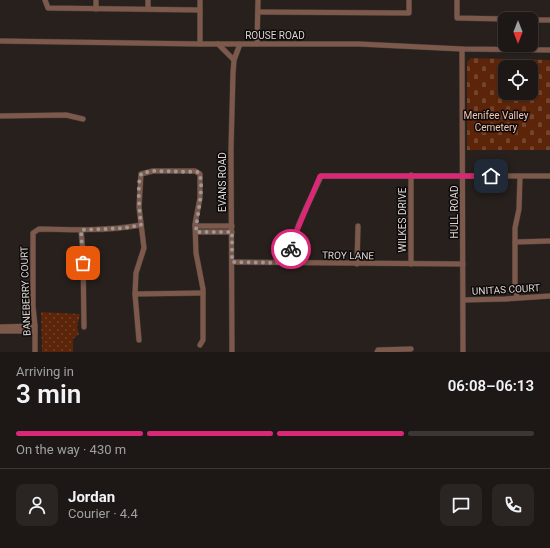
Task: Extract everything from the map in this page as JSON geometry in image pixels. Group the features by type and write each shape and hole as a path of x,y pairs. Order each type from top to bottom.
{"street":[{"path":"45,0 48,8 200,10"},
{"path":"96,0 96,9"},
{"path":"148,0 148,9"},
{"path":"200,0 200,44"},
{"path":"257,44 258,0"},
{"path":"258,12 409,14 409,0"},
{"path":"457,0 457,18 498,19"},
{"path":"538,20 550,20"},
{"name":"ROUSE ROAD","path":"0,41 200,44 360,44 462,49 550,50"},
{"path":"218,44 234,60"},
{"name":"EVANS ROAD","path":"232,352 231,142 234,60 240,44"},
{"name":"HULL ROAD","path":"462,49 463,352"},
{"path":"0,116 66,115 83,119"},
{"path":"139,340 135,294 136,273 144,248 139,207 140,174 153,171 198,172 201,178 201,190 196,229 196,253 203,293 203,340 200,345"},
{"path":"290,263 290,254 296,233 320,176 550,176"},
{"name":"WILKES DRIVE","path":"411,176 411,264"},
{"path":"517,298 515,242 519,209 520,176"},
{"path":"84,327 83,253 81,230 125,228 141,225"},
{"path":"196,229 232,226"},
{"path":"358,226 358,264"},
{"path":"196,229 232,232"},
{"name":"BANEBERRY COURT","path":"35,352 32,235 35,231 39,230 81,230"},
{"path":"515,242 550,241"},
{"name":"TROY LANE","path":"232,262 463,264"},
{"path":"135,294 203,293"},
{"name":"UNITAS COURT","path":"463,300 550,296"},
{"path":"0,327 35,329"},
{"path":"0,332 35,329"},
{"path":"377,352 378,350 411,350"}],"green space":[{"name":"Menifee Valley Cemetery","path":"471,58 550,60 550,150 467,150 467,62"},
{"path":"41,312 80,314 77,327 79,334 73,339 73,352 42,352"}],"way so far":[{"path":"83,263 81,230 125,228 141,225 139,207 140,174 153,171 196,171 200,174 201,190 196,220 196,232 232,232 232,262 290,263 291,249"}],"route":[{"path":"291,249 296,233 320,176 491,176"}]}
